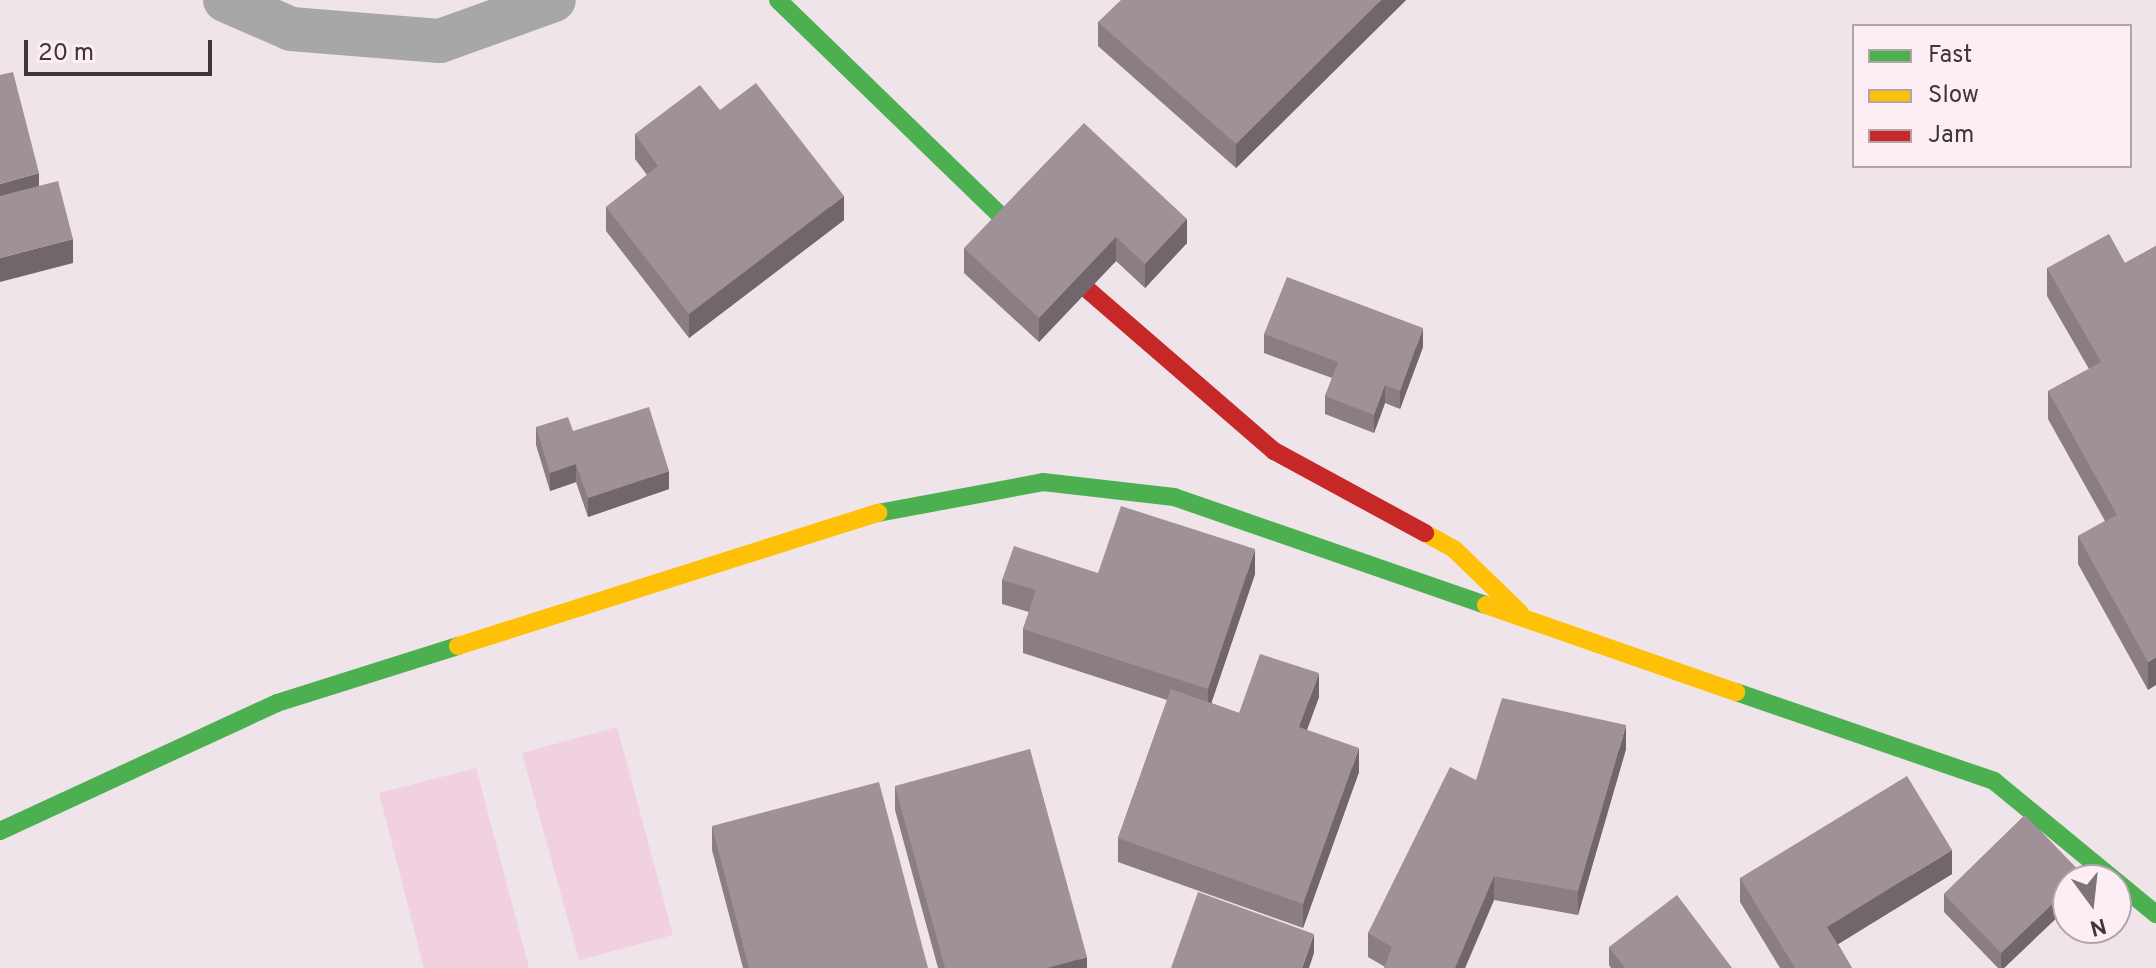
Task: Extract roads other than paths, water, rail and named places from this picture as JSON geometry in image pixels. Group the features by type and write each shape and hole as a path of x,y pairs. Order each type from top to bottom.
{"main road":[{"path":"778,0 1010,225"},
{"path":"1088,290 1274,451 1454,549 1535,628"},
{"path":"0,831 277,703 895,508 1043,482 1174,497 1372,562 1535,628 1801,710 1994,781 2156,914"}],"street":[{"path":"225,0 291,29 440,41 554,0"}]}
